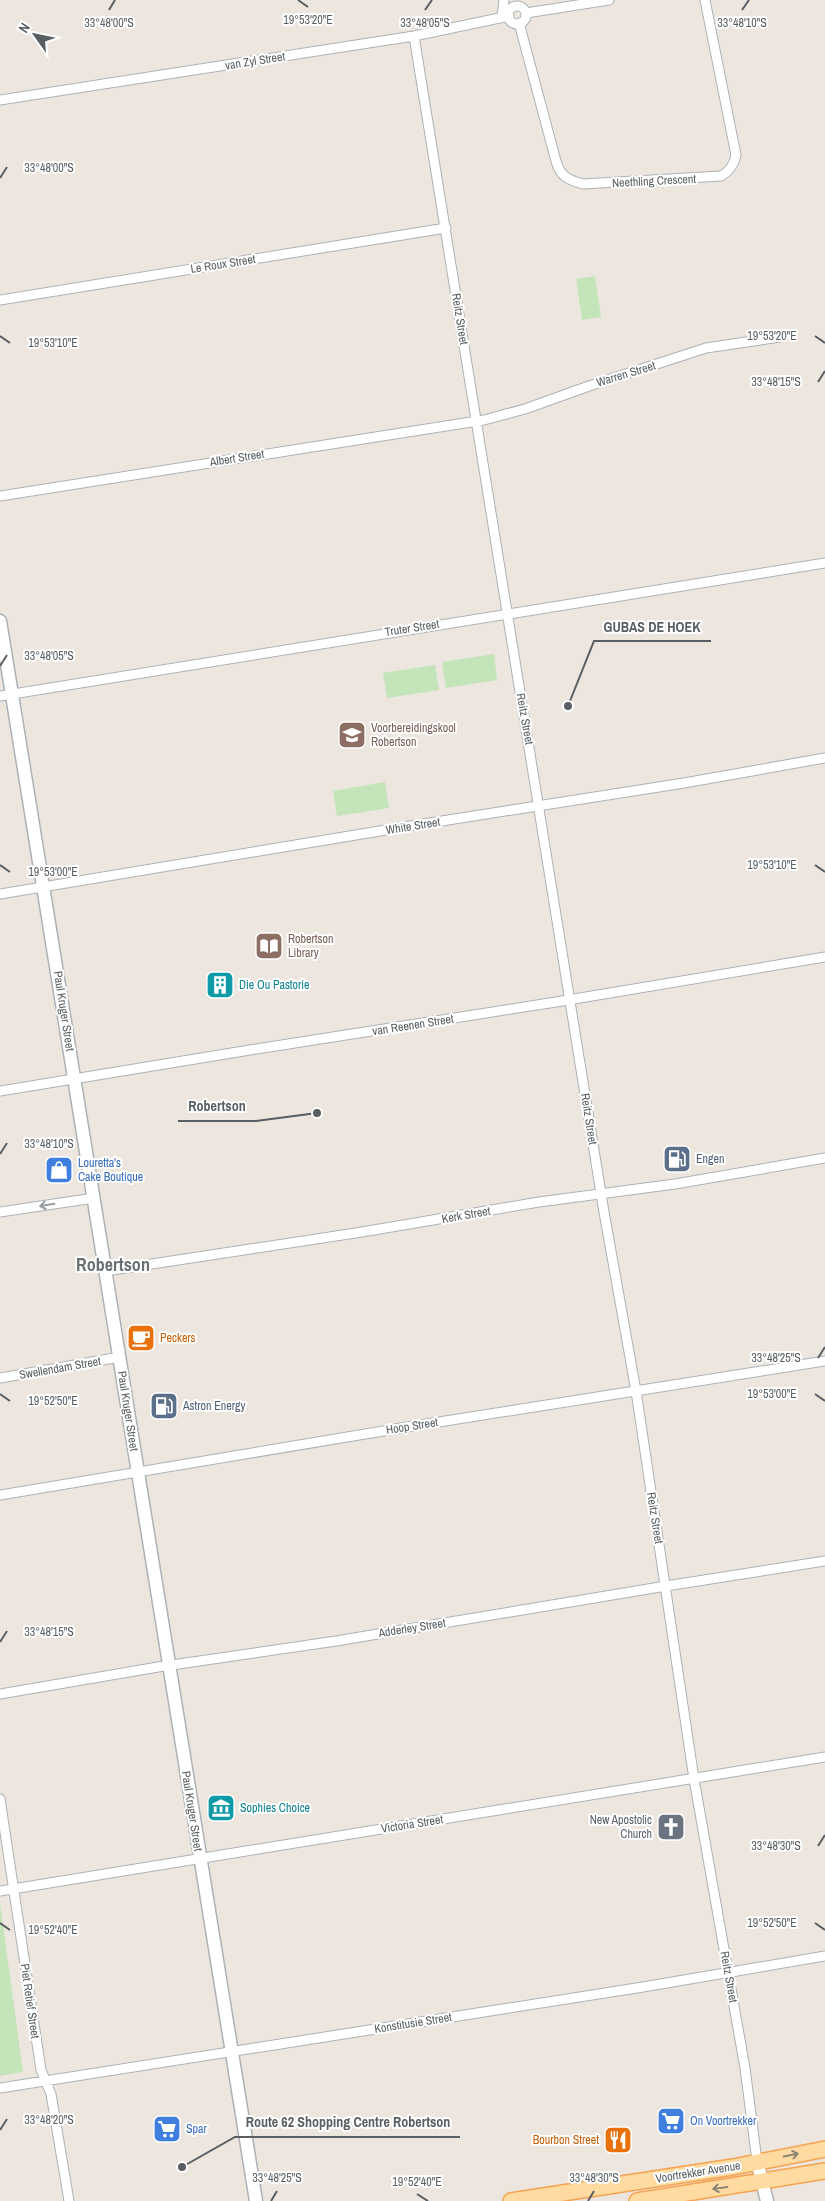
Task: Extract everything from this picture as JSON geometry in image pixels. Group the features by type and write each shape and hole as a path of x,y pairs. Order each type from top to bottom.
{"main road":[{"name":"Voortrekker Avenue","path":"511,2201 733,2167 825,2149"},
{"name":"Voortrekker Avenue","path":"637,2201 825,2170"}],"street":[{"path":"504,0 505,17"},
{"path":"505,17 515,6 609,0"},
{"name":"Neethling Crescent","path":"519,24 557,166 564,177 583,184 622,184 721,176 728,172 734,164 736,155 705,0"},
{"path":"505,17 519,24 525,19 522,7"},
{"name":"van Zyl Street","path":"0,100 414,36 505,17"},
{"name":"Reitz Street","path":"414,36 446,228 475,421 636,1391 694,1779 729,1972 757,2162 767,2201"},
{"name":"Le Roux Street","path":"0,300 446,228"},
{"name":"Warren Street","path":"475,421 525,409 706,348 780,337"},
{"name":"Albert Street","path":"0,496 475,421"},
{"name":"Truter Street","path":"6,695 825,563"},
{"name":"Paul Kruger Street","path":"0,622 6,695 44,887 168,1665 256,2201"},
{"name":"White Street","path":"0,894 684,783 825,758"},
{"name":"van Reenen Street","path":"0,1091 825,957"},
{"name":"Kerk Street","path":"106,1272 825,1158"},
{"path":"0,1212 94,1198"},
{"name":"Swellendam Street","path":"0,1378 120,1358"},
{"name":"Hoop Street","path":"0,1495 825,1361"},
{"name":"Adderley Street","path":"0,1694 168,1665 336,1641 666,1586 825,1562"},
{"name":"Victoria Street","path":"0,1891 825,1757"},
{"name":"Piet Retief Street","path":"0,1799 41,2070 51,2094 69,2201"},
{"name":"Konstitusie Street","path":"0,2088 825,1956"}],"green space":[{"path":"595,276 601,317 582,320 576,279"},
{"path":"494,654 497,680 446,688 442,662"},
{"path":"435,665 439,690 387,698 383,673"},
{"path":"385,782 389,808 337,816 333,791"},
{"path":"0,1903 23,2072 0,2076"}],"place":[{"name":"GUBAS DE HOEK","path":"568,706"},
{"name":"Voorbereidingskool Robertson","path":"352,735"},
{"name":"Robertson Library","path":"269,946"},
{"name":"Die Ou Pastorie","path":"220,985"},
{"name":"Robertson","path":"317,1113"},
{"name":"Engen","path":"677,1159"},
{"name":"Louretta's Cake Boutique","path":"59,1170"},
{"name":"Peckers","path":"141,1338"},
{"name":"Astron Energy","path":"164,1406"},
{"name":"Sophies Choice","path":"221,1808"},
{"name":"New Apostolic Church","path":"671,1827"},
{"name":"On Voortrekker","path":"671,2121"},
{"name":"Spar","path":"167,2129"},
{"name":"Bourbon Street","path":"618,2140"},
{"name":"Route 62 Shopping Centre Robertson","path":"182,2167"}],"district":[{"name":"Robertson","path":"113,1264"}]}
